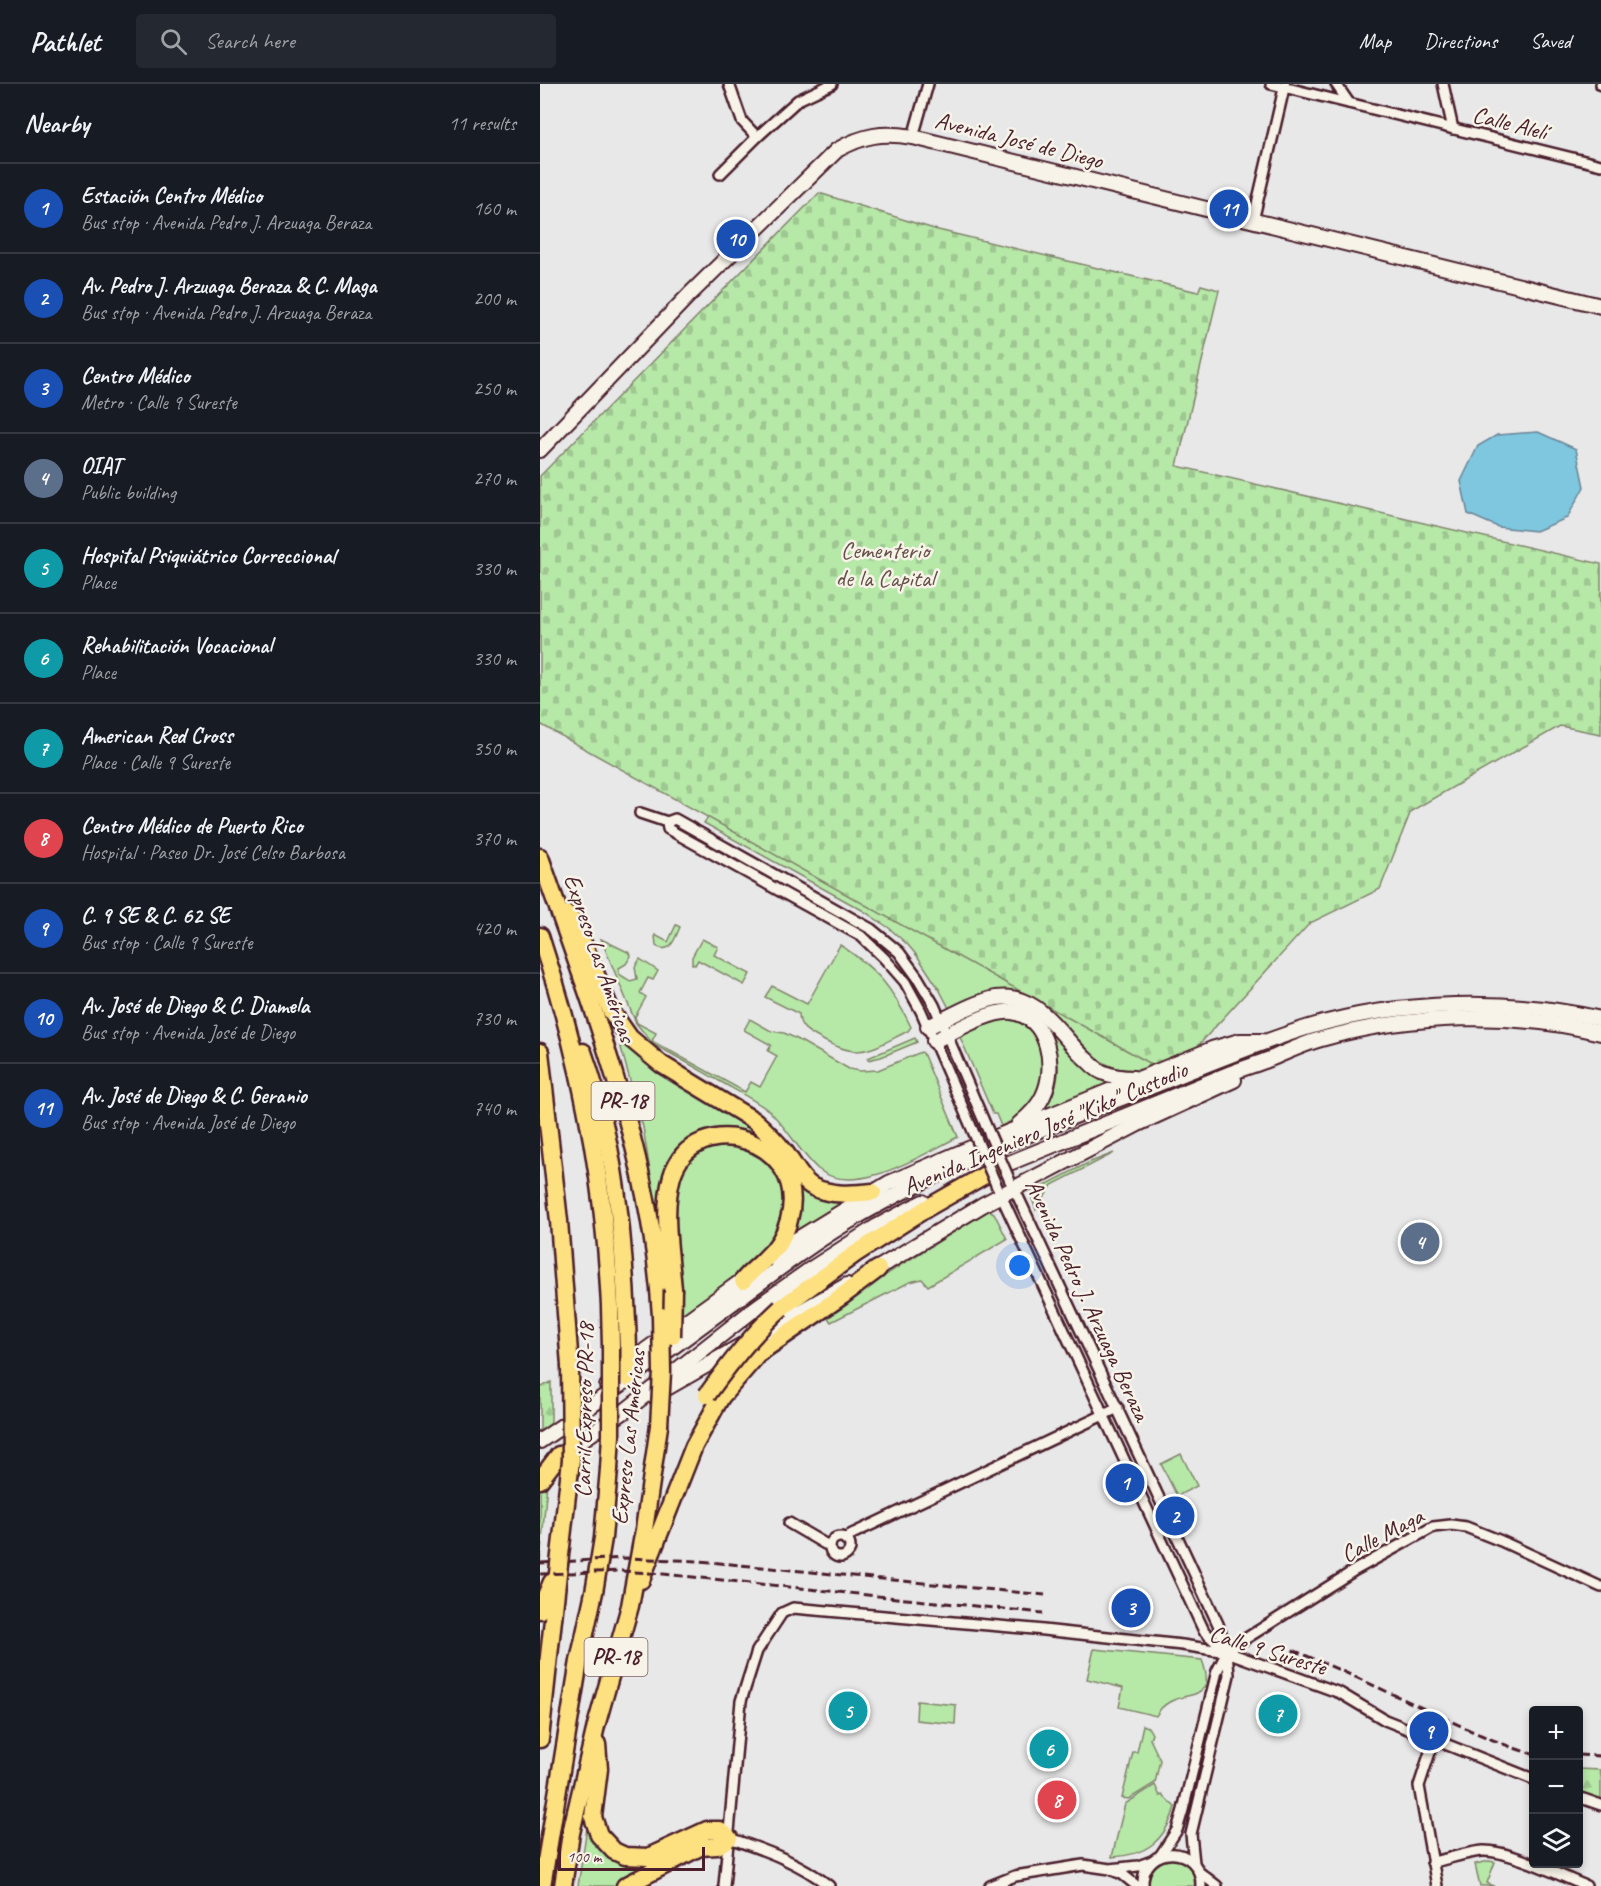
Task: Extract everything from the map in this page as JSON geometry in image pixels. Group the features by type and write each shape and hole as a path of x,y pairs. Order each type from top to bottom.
{"highway":[{"name":"Expreso Las Américas","path":"540,858 610,1059 631,1130 654,1242 661,1316 662,1366 659,1426 644,1530 630,1606 596,1726 571,1833 563,1886"},
{"path":"553,894 575,924 611,1011 630,1038 661,1064 755,1121 767,1131 806,1182 813,1187 840,1193 873,1192"},
{"name":"Carril Expreso PR-18","path":"540,936 578,1068 587,1112 608,1266 611,1347 611,1435 603,1538 579,1661 542,1886"},
{"path":"557,990 591,1075 612,1156 627,1294 629,1372"},
{"name":"PR-18","path":"540,1052 558,1221 570,1366 571,1460 540,1739"},
{"path":"662,1366 672,1335 673,1289 667,1207 672,1176 689,1150 715,1138 738,1138 757,1144 781,1165 788,1180 789,1219 783,1234 774,1250 749,1272 743,1281"},
{"path":"654,1551 680,1458 707,1395 731,1360 781,1308 855,1254 927,1208 997,1168"},
{"path":"630,1606 654,1551 694,1446 711,1412 726,1390 759,1353 878,1269"},
{"path":"540,1480 560,1455"},
{"path":"540,1610 560,1564"},
{"path":"596,1726 599,1769 593,1817 599,1836 607,1846 625,1856 648,1857 707,1830 720,1830 729,1838 717,1846 700,1847 625,1886"}],"main road":[{"name":"Avenida José de Diego","path":"540,450 689,295 837,150 857,139 875,135 913,137 1601,306"},
{"path":"928,1027 994,999 1015,998 1044,1014 1100,1071 1118,1078 1142,1078"},
{"name":"Avenida Ingeniero José \"Kiko\" Custodio","path":"540,1441 580,1413 629,1372 814,1243 894,1197 979,1157 1090,1110 1272,1041 1339,1020 1438,1006 1490,1005 1561,1011 1601,1019"},
{"path":"934,1041 978,1020 1011,1012 1030,1020 1042,1034 1050,1060 1049,1079 1043,1097 1032,1113 1021,1123 999,1136"},
{"name":"Avenida Ingeniero José \"Kiko\" Custodio","path":"540,1469 625,1411 757,1307 826,1259 876,1227 997,1168 1298,1046 1321,1039 1389,1025 1465,1018 1566,1025 1601,1034"},
{"path":"629,1372 646,1350 796,1240 873,1192 920,1168 1221,1046 1240,1041 1272,1041"},
{"path":"625,1411 878,1269 970,1212 999,1191 1138,1124 1222,1087 1270,1059"}],"street":[{"path":"729,84 742,121 757,137"},
{"path":"720,174 798,100 832,84"},
{"path":"913,137 928,84"},
{"name":"Calle Alelí","path":"1270,84 1601,165"},
{"path":"1336,84 1349,103"},
{"path":"1443,84 1453,129"},
{"path":"1253,221 1285,86"},
{"name":"Avenida Pedro J. Arzuaga Beraza","path":"640,813 667,822 675,819 871,929 899,952 934,1005 1012,1185 1218,1624 1227,1652 1229,1675 1191,1834 1194,1863"},
{"name":"Avenida Pedro J. Arzuaga Beraza","path":"667,822 668,829 861,936 905,982 928,1027 999,1191 1204,1631 1227,1652"},
{"path":"846,1540 852,1533 1118,1408"},
{"path":"789,1523 830,1545"},
{"name":"Calle Maga","path":"1227,1652 1355,1570 1433,1527 1451,1525 1466,1527 1601,1587"},
{"path":"830,1545 837,1538 846,1540"},
{"path":"830,1545 832,1553 842,1557 849,1549 846,1540"},
{"name":"Calle 9 Sureste","path":"729,1838 728,1825 741,1701 757,1651 782,1613 793,1608 1034,1629 1227,1652 1340,1694 1385,1720 1529,1777"},
{"path":"1143,1886 1145,1871 1177,1830 1217,1671 1227,1652"},
{"path":"1434,1740 1419,1786 1437,1886"},
{"path":"1583,1799 1601,1805"},
{"path":"724,1886 729,1838 784,1858 813,1873 829,1886"},
{"path":"1432,1862 1483,1851 1497,1853 1511,1856 1586,1886"},
{"path":"1110,1869 1138,1866 1167,1854 1182,1855 1194,1863 1199,1872 1201,1886"},
{"path":"990,1886 1015,1876 1083,1865 1110,1869 1122,1874 1137,1886"},
{"path":"1199,1872 1217,1886"}],"green space":[{"name":"Cementerio de la Capital","path":"819,193 934,229 1198,292 1201,285 1219,290 1177,466 1601,564 1601,734 1560,726 1411,811 1380,889 1310,923 1195,1049 1155,1066 540,724 540,476"},
{"path":"708,817 1028,995 1001,992 981,994 949,1008 918,957 889,928 862,910 704,823"},
{"path":"676,925 680,927 672,944 665,948 656,946 655,935 668,942"},
{"path":"601,939 630,953 631,956 626,964 619,968 619,974 630,981 637,979 635,967 640,959 658,971 653,980 648,978 640,993 646,997 635,1017 637,1023 656,1033 652,1041 745,1092 751,1082 760,1087 777,1056 768,1051 771,1045 744,1030 750,1019 771,1031 784,1033 797,1039 849,1069 878,1070 921,1052 958,1137 908,1163 869,1177 851,1179 833,1177 818,1169 768,1110 653,1044 636,1023"},
{"path":"702,939 718,947 714,955 750,974 744,985 698,960 695,965 692,964 692,957"},
{"path":"840,945 874,971 890,990 911,1027 908,1031 874,1048 855,1051 845,1049 808,1031 802,1026 799,1014 765,997 772,986 807,1004"},
{"path":"990,1003 1012,1003 1036,1013 1105,1078 1105,1086 1040,1116 1057,1083 1058,1062 1055,1052 1031,1016 962,1021 960,1017"},
{"path":"1049,1007 1155,1066 1132,1070 1119,1069 1106,1064 1075,1038"},
{"path":"1001,1018 1016,1020 1034,1032 1042,1052 1043,1076 1037,1097 1030,1107 1022,1115 1001,1126 996,1114 993,1114 960,1037 961,1032"},
{"path":"619,1034 750,1122 796,1175 852,1199 788,1242 791,1221 773,1153 699,1140 661,1212 658,1212 643,1127"},
{"path":"915,1038 917,1042 868,1060 868,1058"},
{"path":"725,1143 753,1150 778,1171 784,1187 781,1223 773,1240 752,1262 682,1317 674,1242 675,1191 684,1170 700,1154"},
{"path":"1114,1153 1052,1185 1036,1210 1030,1193 1088,1163"},
{"path":"989,1210 994,1213 1007,1239 928,1286 922,1279 910,1282 831,1322 826,1315 904,1263"},
{"path":"551,1382 551,1425 540,1432 540,1388"},
{"path":"1181,1454 1197,1486 1177,1496 1161,1464"},
{"path":"547,1483 540,1564 540,1488"},
{"path":"1094,1649 1202,1660 1206,1676 1205,1686 1192,1695 1173,1700 1163,1706 1156,1716 1119,1707 1123,1688 1087,1679"},
{"path":"917,1701 956,1705 955,1724 916,1720"},
{"path":"1143,1725 1148,1727 1152,1734 1150,1739 1160,1760 1155,1783 1129,1799 1122,1798 1133,1752 1137,1752"},
{"path":"1583,1769 1601,1770 1601,1801 1583,1794"},
{"path":"1155,1785 1160,1796 1162,1795 1175,1807 1166,1829 1153,1844 1145,1849 1124,1856 1112,1857 1125,1804"},
{"path":"588,1821 599,1846 613,1858 622,1862 658,1863 616,1886 578,1886"},
{"path":"1168,1859 1180,1861 1188,1866 1194,1875 1195,1886 1148,1886 1153,1869"},
{"path":"1495,1862 1487,1883 1494,1886 1480,1886 1475,1864"}],"water":[{"path":"1538,432 1576,449 1584,487 1567,518 1536,531 1498,527 1468,514 1461,481 1478,446 1497,435"}],"railway":[{"path":"540,1563 626,1558 700,1561 1045,1595"},
{"path":"540,1574 622,1571 663,1574 1043,1613"},
{"path":"1280,1645 1482,1735 1529,1753"},
{"path":"1583,1755 1601,1756"}],"place":[{"name":"Av. José de Diego & C. Geranio","path":"1229,209"},
{"name":"Av. José de Diego & C. Diamela","path":"736,239"},
{"name":"OIAT","path":"1420,1242"},
{"name":"Estación Centro Médico","path":"1125,1483"},
{"name":"Av. Pedro J. Arzuaga Beraza & C. Maga","path":"1175,1516"},
{"name":"Centro Médico","path":"1131,1608"},
{"name":"Hospital Psiquiátrico Correccional","path":"848,1711"},
{"name":"American Red Cross","path":"1278,1714"},
{"name":"C. 9 SE & C. 62 SE","path":"1429,1731"},
{"name":"Rehabilitación Vocacional","path":"1049,1749"},
{"name":"Centro Médico de Puerto Rico","path":"1057,1800"}]}
